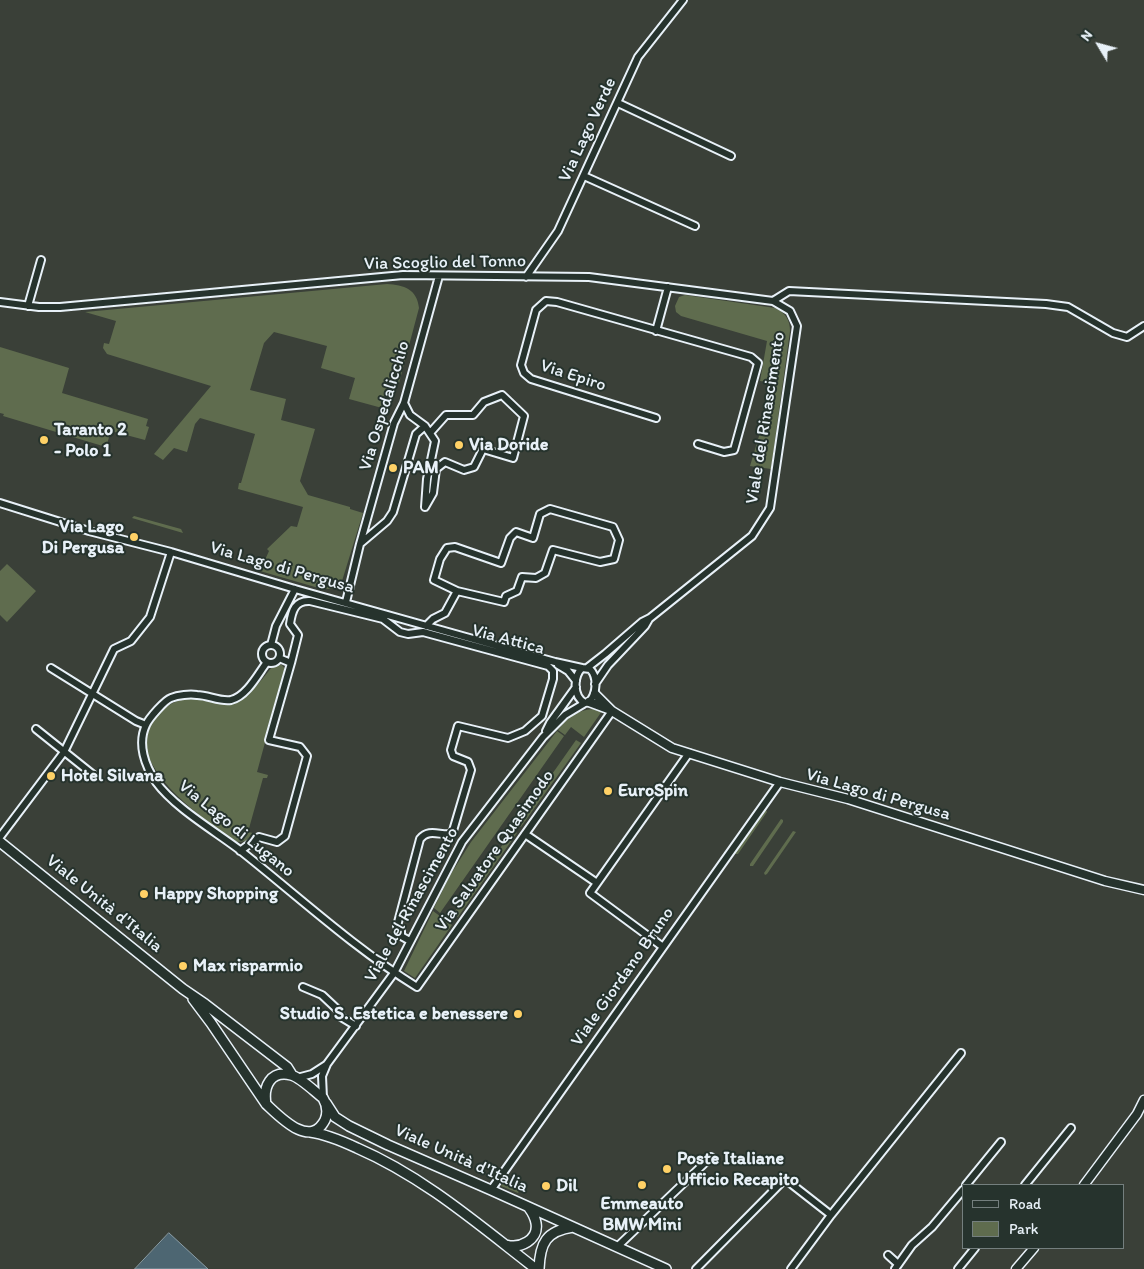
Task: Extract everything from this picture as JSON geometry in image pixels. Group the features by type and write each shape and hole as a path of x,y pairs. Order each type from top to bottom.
{"main road":[{"name":"Viale Unità d'Italia","path":"0,842 187,991 287,1067 294,1076 324,1101 335,1116 349,1126 666,1269"},
{"name":"Viale Unità d'Italia","path":"187,991 266,1104 293,1127 338,1140 380,1158 431,1189 538,1269"},
{"path":"266,1104 264,1094 267,1084 273,1078 281,1074 294,1076"},
{"path":"307,1132 322,1126 327,1115 324,1101"},
{"path":"503,1244 519,1246 528,1242 533,1236 536,1224 530,1208"},
{"path":"538,1269 542,1244 558,1231 573,1227"}],"street":[{"name":"Via Lago Verde","path":"526,277 558,231 638,57 683,0"},
{"path":"618,103 731,156"},
{"path":"584,176 694,226"},
{"path":"28,306 41,260"},
{"name":"Via Scoglio del Tonno","path":"0,302 28,306 60,307 404,275 589,277 773,301"},
{"name":"Via Ospedalicchio","path":"346,602 360,544 394,423 404,403 439,276"},
{"path":"668,287 656,330 751,357 758,363 734,450 724,452 698,444"},
{"path":"773,301 789,291 1046,304 1068,307 1113,333 1127,337 1144,326"},
{"name":"Via Epiro","path":"656,330 557,302 546,301 536,310 522,365 524,373 531,379 656,418"},
{"name":"Viale del Rinascimento","path":"584,668 605,654 642,622 650,618 752,536 770,508 797,326 790,311 773,301"},
{"path":"404,403 410,415 425,426 430,433 436,441 427,479 425,506 434,493 436,469 445,462 464,470 474,467 483,450 513,458 524,416 502,395 484,402 473,415 446,415 430,433"},
{"path":"360,544 387,521 393,512 416,434 425,426"},
{"name":"Via Lago di Pergusa","path":"0,503 89,531 171,552 555,662 584,668"},
{"path":"550,509 613,527 619,540 614,559 600,562 553,550 545,573 536,578 522,577 517,591 506,596 504,602 456,591 434,580 440,559 447,548 455,547 501,563 510,538 516,532 533,538 540,514 550,509"},
{"path":"0,837 64,752 114,649 131,641 150,617 171,552"},
{"path":"271,645 276,626 295,589"},
{"path":"426,626 433,619 445,613 456,591"},
{"path":"240,851 259,838 277,842 285,836 307,756 300,747 269,740 298,635 290,624 291,613 296,604 302,600 310,601 383,619 400,632 405,619"},
{"name":"Viale del Rinascimento","path":"595,684 608,665 645,626 650,618"},
{"name":"Via Attica","path":"400,632 408,634 423,632 548,666 553,671 553,679 542,716 525,731 508,738 458,726 452,750 453,756 468,762 471,770 452,834 442,836 431,833 424,834 420,839 397,926 401,931 401,936 410,941"},
{"path":"271,645 279,650 279,658"},
{"path":"271,645 262,652 263,658 267,662 272,663 279,658"},
{"path":"279,658 290,663"},
{"path":"51,668 136,721 146,725 153,714 170,698 197,695 230,700 240,695 267,662"},
{"path":"555,662 568,671 576,684"},
{"path":"543,737 565,715 587,703 595,694 594,674 584,668 577,675 576,684 579,698 587,703"},
{"path":"543,737 576,684"},
{"name":"Via Lago di Pergusa","path":"595,694 612,710 672,748 780,782 848,799 1105,880 1144,890"},
{"name":"Via Lago di Pergusa","path":"587,703 612,710"},
{"name":"Via Salvatore Quasìmodo","path":"412,995 612,710"},
{"name":"Via Lago di Lugano","path":"146,725 143,738 143,756 157,782 179,804 394,973"},
{"path":"36,729 96,776"},
{"name":"Viale del Rinascimento","path":"324,1101 322,1076 327,1064 394,973 462,842 543,737"},
{"path":"664,947 590,893 689,753"},
{"name":"Viale Giordano Bruno","path":"490,1190 780,782"},
{"path":"525,834 597,883"},
{"path":"394,973 417,987"},
{"path":"303,987 322,995 338,1010 341,1017 356,1026"},
{"path":"791,1269 831,1215 962,1053"},
{"name":"Viale del Rinascimento","path":"294,1076 312,1074 327,1064"},
{"path":"1085,1184 1137,1114 1144,1100"},
{"path":"1026,1184 1072,1128"},
{"path":"967,1184 1001,1142"},
{"path":"617,1247 711,1157"},
{"path":"696,1269 785,1179 831,1215"},
{"path":"888,1255 896,1266 912,1245 932,1228 962,1191"},
{"path":"958,1269 974,1249"},
{"path":"1016,1269 1033,1249"}],"green space":[{"path":"387,284 409,289 416,296 419,308 399,383 390,381 382,408 349,399 355,378 321,368 327,346 274,332 264,343 250,390 286,399 281,420 315,429 300,481 308,495 350,507 350,509 363,513 342,581 333,589 322,589 260,571 269,551 267,549 291,526 297,527 303,507 238,489 255,434 200,418 195,424 187,452 174,448 163,460 154,454 211,386 107,354 103,348 104,343 109,344 116,321 85,312"},
{"path":"685,295 775,308 782,312 788,320 790,331 771,469 750,466 773,383 760,381 767,341 681,316 676,312 675,306 679,297"},
{"path":"0,347 69,368 62,393 148,419 146,426 149,427 145,440 111,431 106,447 3,416 4,414 0,413"},
{"path":"134,516 181,529 183,533 132,518"},
{"path":"7,564 36,591 7,622 0,615 0,571"},
{"path":"274,665 282,665 285,669 257,772 268,775 267,778 263,778 248,832 253,833 247,841 237,842 203,818 170,788 156,771 148,754 146,737 152,720 172,704 188,699 225,704 232,703 249,693"},
{"path":"593,709 602,711 584,737 571,727 565,735 558,730 573,715"},
{"path":"557,731 564,736 440,913 434,908 449,877 471,842"},
{"path":"576,740 581,743 521,827 517,824"},
{"path":"766,810 767,812 738,854 735,854 735,852"},
{"path":"781,819 783,822 753,866 750,866 750,864"},
{"path":"513,830 517,833 458,917 453,914"},
{"path":"793,831 796,832 765,875 764,873"},
{"path":"433,911 452,925 415,978 404,971"},
{"path":"508,1176 522,1187 518,1193 501,1186"}],"water":[{"path":"169,1233 208,1269 135,1269"}],"place":[{"name":"Taranto 2 - Polo 1","path":"44,440"},
{"name":"Via Doride","path":"459,445"},
{"name":"PAM","path":"393,468"},
{"name":"Via Lago Di Pergusa","path":"134,537"},
{"name":"Hotel Silvana","path":"51,776"},
{"name":"EuroSpin","path":"608,791"},
{"name":"Happy Shopping","path":"144,894"},
{"name":"Max risparmio","path":"183,966"},
{"name":"Studio S. Estetica e benessere","path":"518,1014"},
{"name":"Poste Italiane Ufficio Recapito","path":"667,1169"},
{"name":"Emmeauto BMW Mini","path":"642,1185"},
{"name":"Dil","path":"546,1186"}]}
